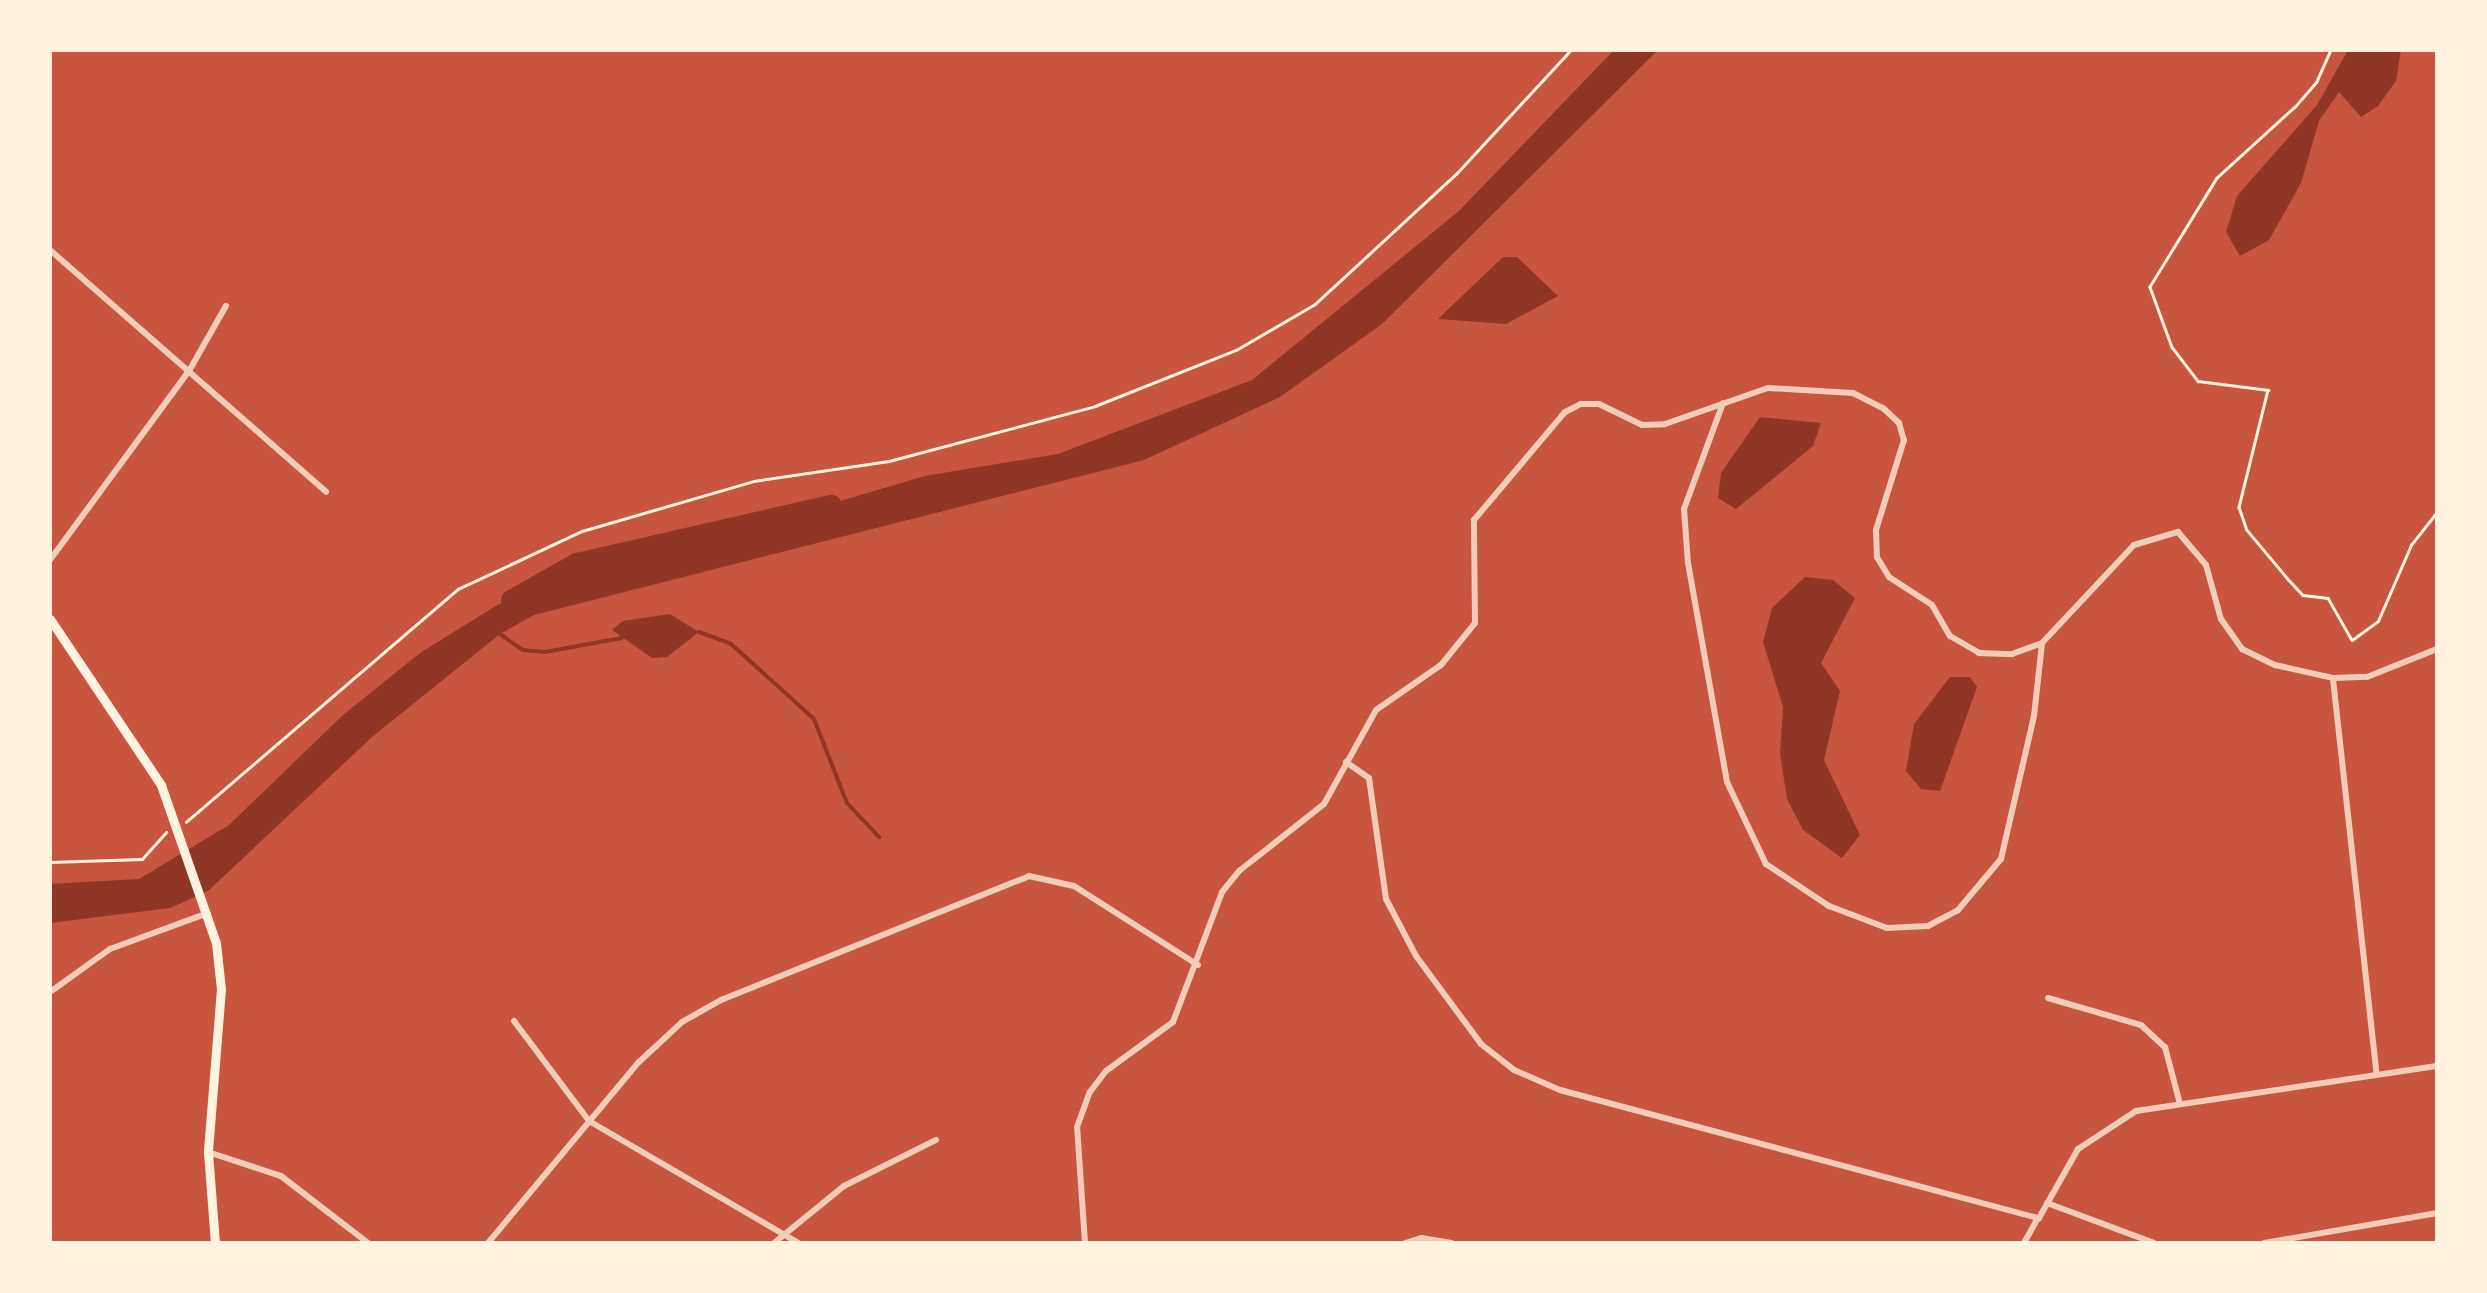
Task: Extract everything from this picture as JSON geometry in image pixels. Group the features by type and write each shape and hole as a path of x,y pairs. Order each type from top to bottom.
{"main road":[{"path":"50,619 134,742 177,826 208,913 221,988 208,1152 215,1243"}],"street":[{"path":"50,250 326,492"},
{"path":"50,560 189,371 226,306"},
{"path":"1085,1243 1077,1127 1090,1092 1106,1071 1173,1022 1198,965 1222,892 1238,871 1324,804 1376,710 1442,665 1476,623 1474,520 1565,412 1599,404 1642,425 1665,424 1768,388 1852,393 1884,408 1899,423 1904,440 1876,530 1877,557 1889,577 1919,593 1962,646 2012,654 2042,644 2134,545 2178,532 2206,565 2221,619 2242,649 2275,665 2333,678 2367,677 2437,649"},
{"path":"1724,402 1684,509 1687,545 1727,782 1766,864 1829,906 1887,928 1928,926 1958,910 2000,859 2034,716 2042,644"},
{"path":"2333,678 2377,1075"},
{"path":"1346,762 1370,778 1386,900 1416,956 1481,1044 1514,1070 1560,1090 2038,1218"},
{"path":"488,1243 639,1062 682,1022 721,1000 1029,876 1074,886 1198,965"},
{"path":"50,992 110,948 208,913"},
{"path":"2048,998 2141,1025 2165,1047 2180,1104"},
{"path":"514,1021 589,1121 786,1230 799,1243"},
{"path":"2024,1243 2078,1149 2103,1127 2136,1111 2437,1066"},
{"path":"774,1243 844,1186 936,1140"},
{"path":"208,1152 281,1176 368,1243"},
{"path":"2047,1203 2154,1243"},
{"path":"2264,1243 2437,1213"},
{"path":"1405,1243 1421,1238 1452,1243"}],"path":[{"path":"50,862 142,859 458,589 582,531 754,481 889,461 1095,406 1236,350 1316,304 1456,174 1570,50"},
{"path":"2331,50 2295,107 2217,178 2150,287 2172,347 2198,380 2268,390 2239,506 2248,530 2288,580 2303,595 2328,598 2352,640 2378,621 2411,545 2437,512"}],"shaded area":[{"path":"1614,50 1658,50 1382,324 1280,397 1144,460 534,615 500,634 372,737 208,891 170,908 50,923 50,884 139,879 229,825 343,715 420,653 517,593 626,554 742,530 925,476 1058,454 1252,380 1459,211"},
{"path":"2348,50 2401,50 2396,81 2378,106 2361,117 2339,92 2319,121 2301,183 2269,240 2240,256 2226,232 2237,196 2317,105"},
{"path":"1503,257 1517,257 1558,296 1506,324 1438,319"},
{"path":"1760,417 1821,423 1813,446 1736,509 1718,498 1721,473"},
{"path":"1805,577 1833,580 1855,598 1821,663 1840,691 1824,760 1860,835 1842,858 1803,830 1787,799 1780,753 1783,707 1763,642 1772,608"},
{"path":"670,614 699,632 667,657 652,658 612,630 623,621"},
{"path":"1950,677 1970,677 1977,687 1940,791 1921,789 1906,771 1914,724"}],"waterway":[{"path":"511,600 577,563 831,505"},
{"path":"699,632 730,643 814,719 847,803 879,837"},
{"path":"500,634 523,650 545,652 622,638"}]}
